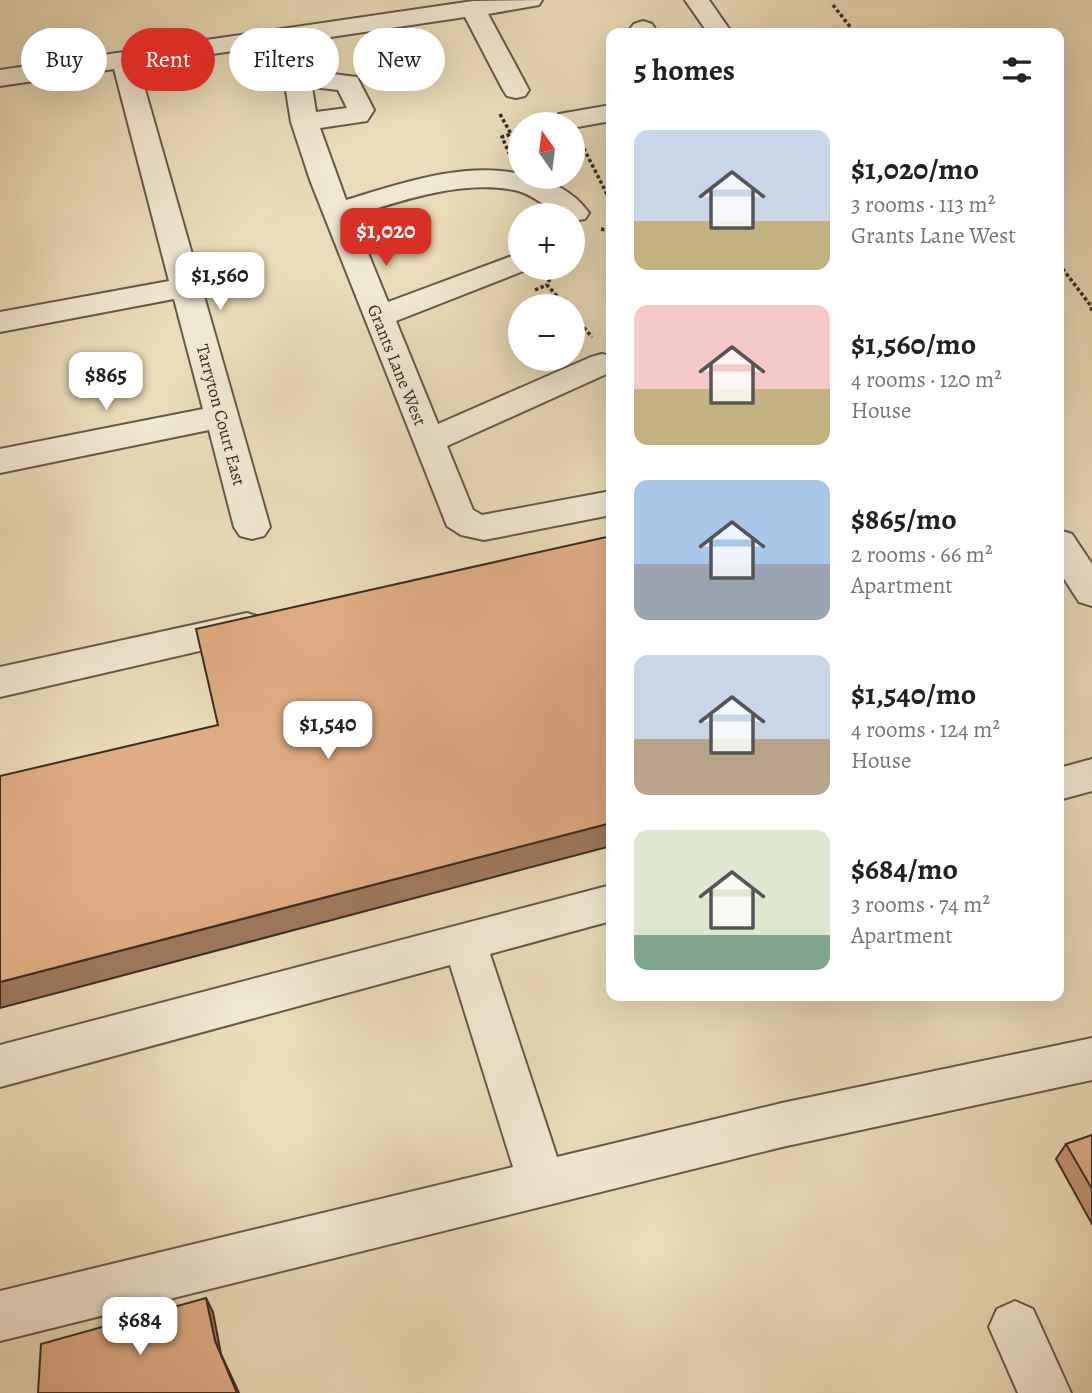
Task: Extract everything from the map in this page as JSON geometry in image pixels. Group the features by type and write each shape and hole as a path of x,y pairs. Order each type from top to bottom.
{"street":[{"path":"360,0 371,23"},
{"path":"337,28 530,0"},
{"path":"698,0 716,28"},
{"path":"473,8 516,90"},
{"path":"0,78 121,60"},
{"path":"304,122 358,115 362,110 348,83 339,82"},
{"name":"Tarryton Court East","path":"132,91 252,527"},
{"name":"Grants Lane West","path":"299,91 304,122 337,212 459,517 473,526 484,528 606,504"},
{"path":"585,125 606,115"},
{"path":"337,212 423,188 499,179 517,181 545,190 562,203"},
{"path":"378,317 508,267"},
{"path":"0,322 186,288"},
{"path":"428,442 602,365"},
{"path":"0,461 222,416"},
{"path":"1064,551 1092,593"},
{"path":"0,682 285,619"},
{"path":"1064,783 1092,775"},
{"path":"0,1066 606,904"},
{"path":"464,942 542,1184"},
{"path":"0,1316 782,1125 1092,1059"},
{"path":"1015,1327 1045,1393"}],"path":[{"path":"834,5 851,28"},
{"path":"508,127 494,102 516,90"},
{"path":"508,135 502,136 508,149"},
{"path":"585,151 606,192"},
{"path":"1064,271 1091,306 1092,313"},
{"path":"549,280 547,285 555,294"}],"building":[{"path":"606,537 606,824 0,982 0,776 218,725 196,629"},
{"path":"1092,1135 1092,1189 1066,1144"},
{"path":"206,1298 215,1341 237,1393 38,1393 41,1344"}]}
